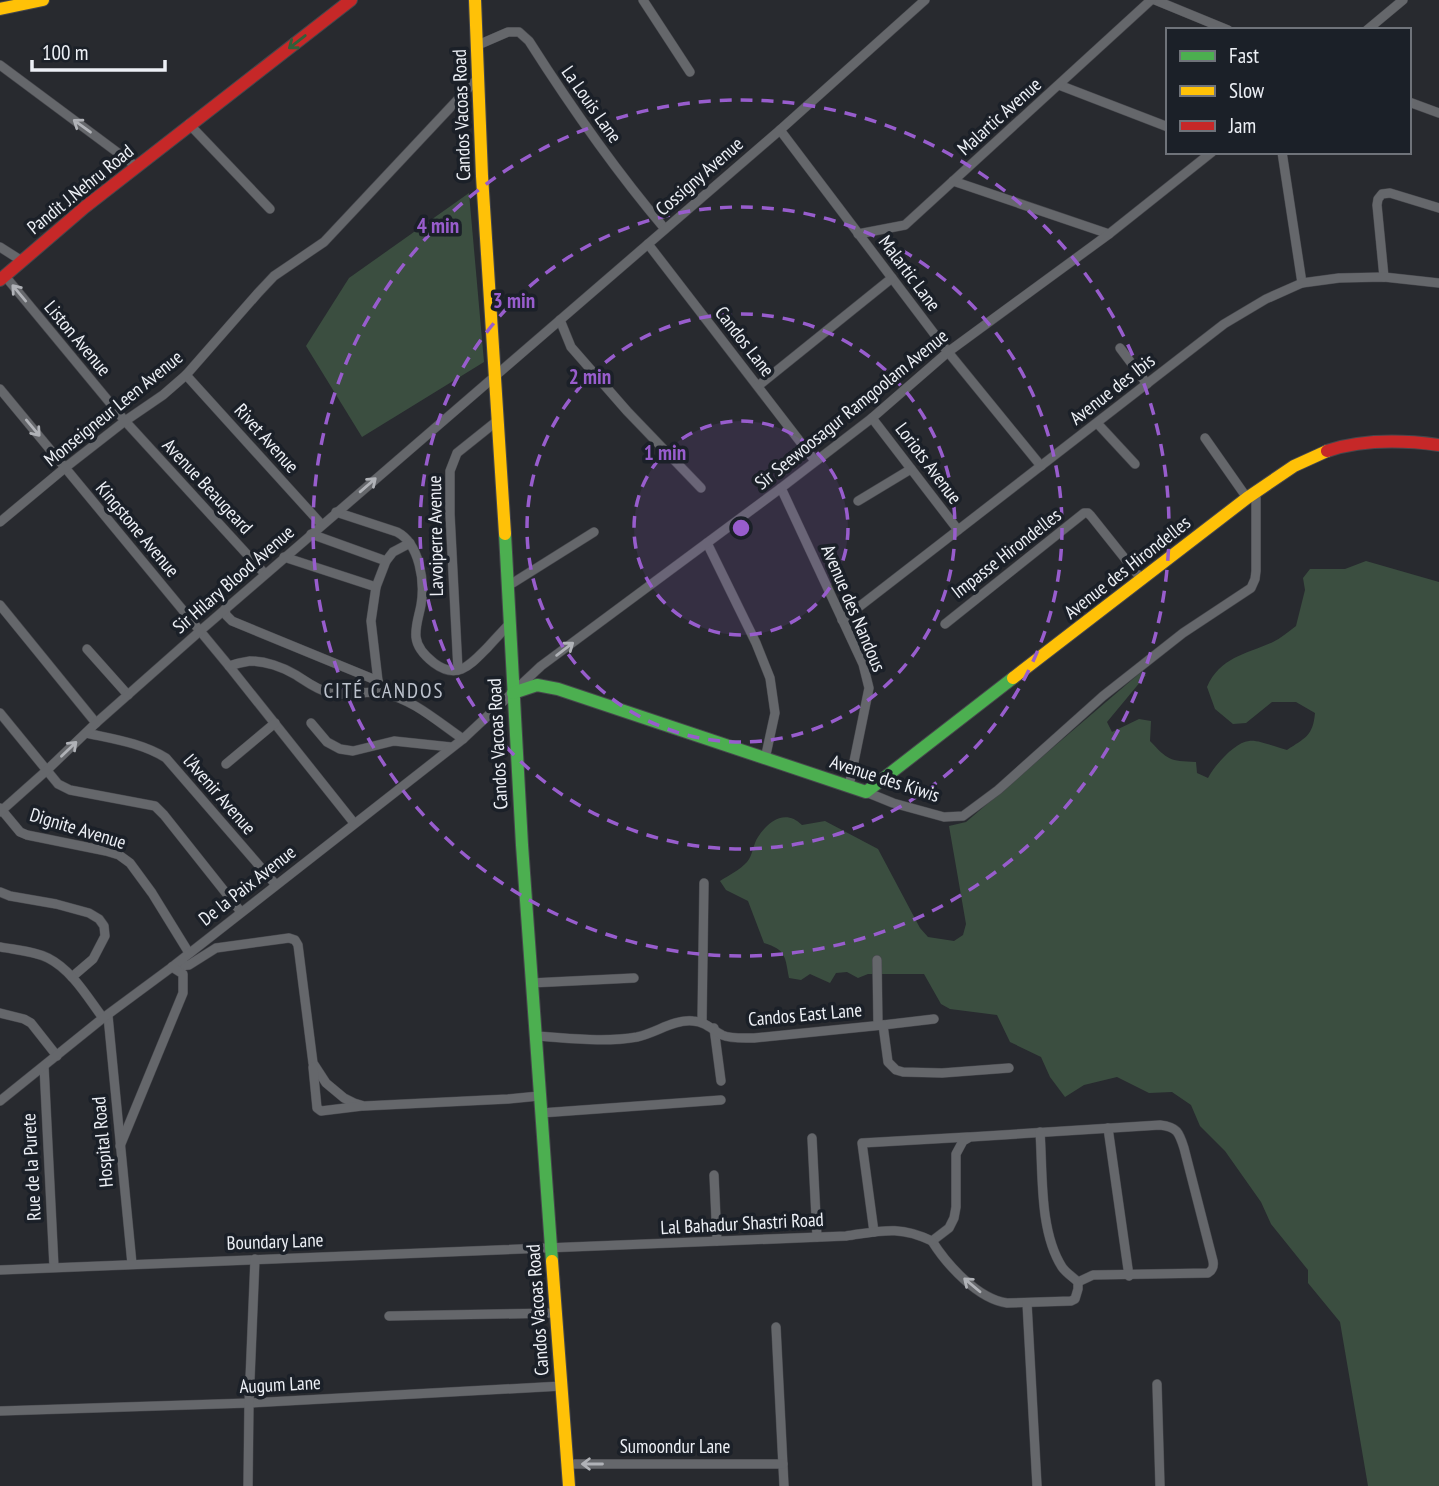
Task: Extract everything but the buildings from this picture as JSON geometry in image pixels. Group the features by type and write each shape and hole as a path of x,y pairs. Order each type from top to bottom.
{"main road":[{"path":"0,9 43,0"},
{"name":"Pandit J.Nehru Road","path":"2,278 85,207 351,0"},
{"name":"Candos Vacoas Road","path":"474,0 482,176 531,983 569,1486"},
{"name":"Avenue des Hirondelles","path":"866,792 1251,495 1301,462 1328,450 1388,442 1439,445"},
{"name":"Avenue des Kiwis","path":"513,693 537,685 558,689 866,792"}],"street":[{"path":"643,0 690,72"},
{"name":"Cossigny Avenue","path":"494,377 780,130 925,0"},
{"path":"1153,0 1223,28"},
{"name":"Malartic Avenue","path":"858,234 905,225 1153,0"},
{"path":"1369,28 1398,1"},
{"name":"La Louis Lane","path":"478,44 508,32 519,32 529,41 594,138 665,229"},
{"path":"0,65 137,167"},
{"name":"Monseigneur Leen Avenue","path":"0,522 66,467 186,375 258,293 284,269 324,242 478,78"},
{"path":"1059,85 1166,126"},
{"path":"1411,103 1439,113"},
{"path":"190,124 270,209"},
{"name":"Malartic Lane","path":"780,130 948,352 1041,466"},
{"name":"Sir Seewoosagur Ramgoolam Avenue","path":"513,693 541,666 781,488 872,418 948,352 1109,234 1209,154"},
{"path":"1282,154 1302,283"},
{"path":"953,181 1109,234"},
{"path":"1384,277 1378,199 1382,194 1390,193 1439,208"},
{"name":"Candos Lane","path":"648,244 815,461"},
{"path":"0,247 22,261"},
{"name":"Avenue des Ibis","path":"842,620 1224,324 1266,299 1302,283 1339,278 1384,277 1439,282"},
{"name":"Liston Avenue","path":"2,278 125,421"},
{"path":"758,386 892,278"},
{"path":"560,320 571,347 626,411 701,488"},
{"path":"1120,348 1147,384"},
{"name":"Rivet Avenue","path":"186,375 322,524"},
{"name":"Sir Hilary Blood Avenue","path":"1,810 284,557 494,377"},
{"name":"Kingstone Avenue","path":"0,389 229,666 354,823"},
{"name":"Loriots Avenue","path":"872,418 958,530"},
{"name":"Avenue Beaugeard","path":"125,421 265,574"},
{"name":"Lavoiperre Avenue","path":"458,670 450,471 457,453 497,422"},
{"path":"1097,423 1135,464"},
{"path":"1205,438 1251,495"},
{"path":"858,501 911,469"},
{"name":"Avenue des Nandous","path":"781,488 863,664 869,688 849,786"},
{"name":"Avenue des Kiwis","path":"866,792 893,803 953,818 963,816 998,790 1103,696 1183,633 1251,588 1256,571 1251,495"},
{"path":"336,512 397,533 410,543 420,568 422,593 416,642 421,651 438,666 447,670 458,670 471,665 510,623"},
{"name":"Impasse Hirondelles","path":"945,624 1084,513 1091,516 1142,580"},
{"path":"508,586 594,532"},
{"path":"311,534 386,561"},
{"path":"382,693 378,681 371,621 376,587 386,561 393,552 410,543"},
{"path":"707,543 771,678 775,713 765,760"},
{"path":"284,557 376,587"},
{"path":"0,605 96,723"},
{"path":"225,609 226,615 232,621 378,681"},
{"path":"87,649 128,695"},
{"path":"229,666 249,661 264,663 293,673 330,693 382,693 408,702 463,739"},
{"name":"De la Paix Avenue","path":"0,1101 463,739 513,693"},
{"path":"0,713 58,784 70,790 155,806 241,912"},
{"path":"226,764 275,723"},
{"path":"311,723 327,743 340,749 354,751 394,741 451,747"},
{"name":"l'Avenir Avenue","path":"86,733 144,747 166,758 276,885"},
{"name":"Dignite Avenue","path":"1,810 20,832 27,835 106,851 119,855 130,863 189,953"},
{"path":"535,1036 612,1040 640,1036 680,1021 702,1022 704,883"},
{"path":"0,892 56,904 99,919 104,926 105,936 93,959 72,976"},
{"path":"172,967 188,965 216,948 289,938 295,940 298,944 318,1110 539,1096"},
{"path":"0,947 49,958 72,976 106,1017"},
{"path":"877,960 880,1025 934,1019"},
{"path":"120,1148 183,993 183,974 172,967"},
{"path":"531,983 634,978"},
{"path":"0,1022 4,1014 31,1023 57,1056"},
{"name":"Hospital Road","path":"106,1017 132,1264"},
{"name":"Candos East Lane","path":"702,1022 722,1035 734,1038 880,1025 888,1062 896,1070 942,1073 1009,1068"},
{"path":"714,1028 721,1081"},
{"path":"313,1063 333,1089 354,1103 364,1106"},
{"name":"Rue de la Purete","path":"44,1066 54,1267"},
{"path":"541,1113 721,1100"},
{"path":"874,1232 862,1143 1170,1126 1176,1130 1184,1148 1214,1266 1212,1270 1208,1273 1093,1275 1078,1282"},
{"path":"1108,1128 1129,1276"},
{"path":"1040,1132 1046,1220 1052,1247 1063,1268 1078,1282"},
{"path":"970,1137 963,1142 956,1154 957,1207 954,1218 949,1228 932,1241 940,1255 980,1292 998,1302 1071,1301 1077,1295 1078,1282"},
{"path":"811,1138 817,1237"},
{"path":"714,1175 718,1241"},
{"name":"Lal Bahadur Shastri Road","path":"552,1249 817,1237 902,1230 932,1241"},
{"name":"Boundary Lane","path":"0,1270 552,1249"},
{"path":"248,1486 255,1259"},
{"path":"1027,1303 1037,1486"},
{"path":"389,1317 557,1313"},
{"path":"776,1327 784,1486"},
{"path":"1157,1384 1160,1486"},
{"name":"Augum Lane","path":"0,1411 249,1403 562,1386"},
{"name":"Sumoondur Lane","path":"568,1464 783,1464"}],"green space":[{"path":"469,193 484,362 362,437 306,346 349,278"},
{"path":"1366,561 1439,582 1439,1486 1368,1486 1340,1322 1308,1283 1308,1270 1271,1224 1261,1202 1225,1151 1200,1126 1191,1105 1172,1092 1149,1093 1117,1077 1084,1085 1065,1097 1050,1077 1041,1057 1010,1042 997,1015 950,1009 941,1004 924,974 868,974 858,978 847,972 836,973 830,983 810,974 801,980 789,978 781,951 764,943 748,901 726,890 720,881 747,862 758,837 767,826 778,819 790,818 802,825 825,821 878,849 920,928 928,937 954,941 963,935 966,924 949,826 966,822 1141,672 1146,675 1107,722 1112,732 1139,719 1151,721 1150,741 1165,756 1196,762 1197,773 1208,778 1225,755 1243,742 1257,741 1287,750 1307,736 1315,713 1296,702 1272,702 1246,723 1233,724 1215,709 1207,687 1212,677 1226,663 1273,642 1296,626 1305,590 1303,578 1310,569 1345,569"}],"traffic: fast":[{"path":"505,534 522,845 552,1261"},
{"path":"513,693 537,685 558,689 866,792 1013,678"}],"traffic: slow":[{"path":"0,9 43,0"},
{"path":"475,0 482,176 505,534"},
{"path":"1013,678 1247,498 1294,466 1327,451"},
{"path":"552,1261 569,1486"}],"traffic: jam":[{"path":"0,280 85,207 351,0"},
{"path":"1327,451 1354,444 1383,442 1439,445"}],"district":[{"name":"CITÉ CANDOS","path":"384,690"}]}
